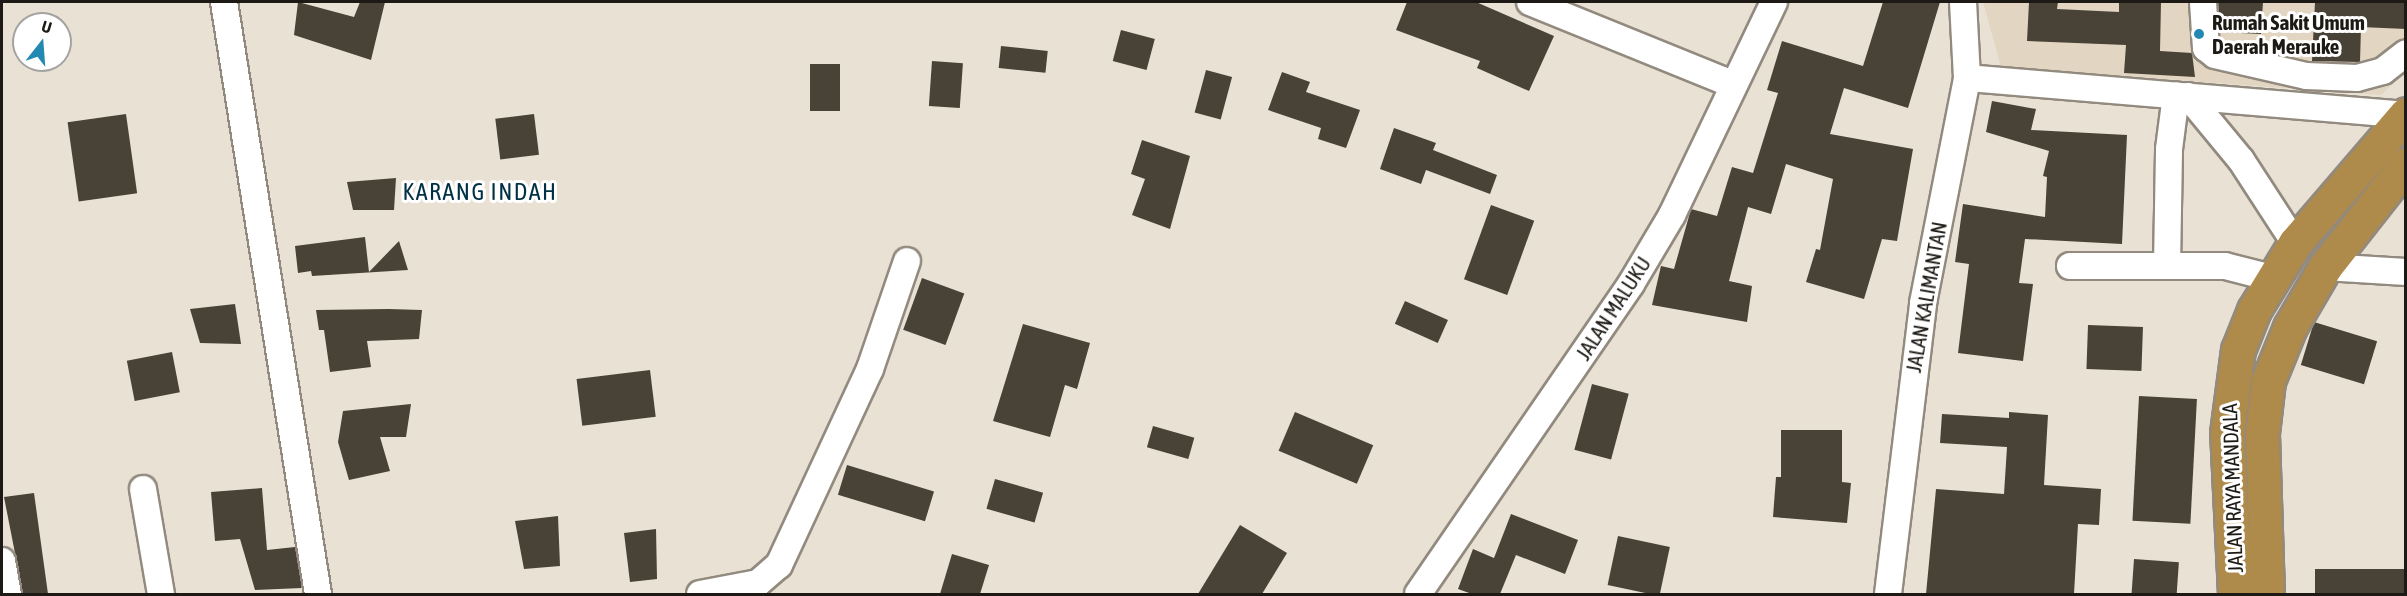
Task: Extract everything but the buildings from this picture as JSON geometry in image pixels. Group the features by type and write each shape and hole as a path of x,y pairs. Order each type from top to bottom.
{"highway":[{"name":"JALAN RAYA MANDALA","path":"2235,594 2227,433 2230,390 2238,350 2272,278 2295,243 2405,114"},
{"name":"JALAN RAYA MANDALA","path":"2267,594 2262,433 2268,381 2290,327 2325,267 2406,164"}],"street":[{"path":"224,2 318,594"},
{"path":"1530,2 1726,81"},
{"name":"JALAN MALUKU","path":"1418,594 1631,284 1672,215 1726,81 1774,2"},
{"name":"JALAN KALIMANTAN","path":"1888,594 1923,303 1966,78 1963,2"},
{"path":"2203,2 2202,34 2205,48 2215,55 2306,76 2357,78 2383,71 2406,53"},
{"path":"1966,78 2405,114"},
{"path":"2182,96 2241,160 2295,243"},
{"path":"2167,266 2169,149 2182,96"},
{"path":"700,594 758,583 779,565 870,369 906,261"},
{"path":"2070,266 2225,266 2272,278"},
{"path":"2325,267 2406,272"},
{"path":"143,489 161,594"},
{"path":"2,561 8,594"}],"shaded area":[{"name":"Rumah Sakit Umum Daerah Merauke","path":"1983,2 2405,2 2405,73 2381,95 2001,67"}],"place":[{"name":"Rumah Sakit Umum Daerah Merauke","path":"2199,34"}],"district":[{"name":"KARANG INDAH","path":"480,192"}]}
